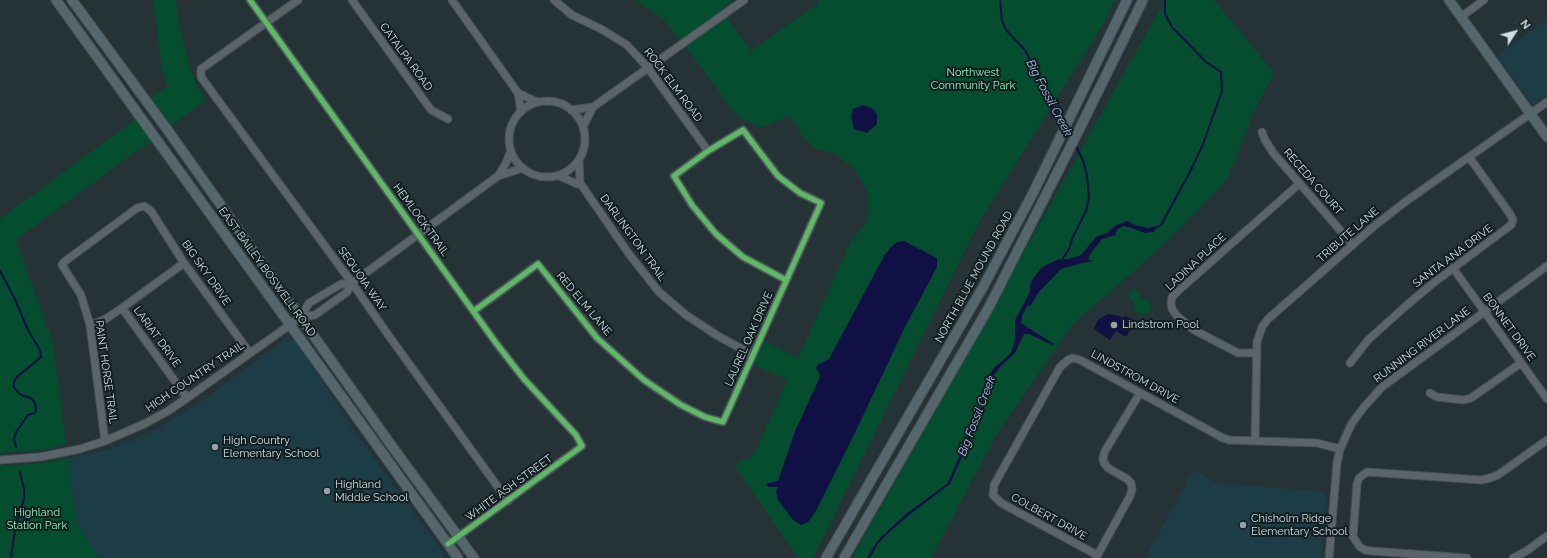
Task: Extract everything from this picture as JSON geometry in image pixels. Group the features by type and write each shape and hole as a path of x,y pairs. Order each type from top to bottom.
{"main road":[{"name":"EAST BAILEY BOSWELL ROAD","path":"56,0 458,558"},
{"name":"EAST BAILEY BOSWELL ROAD","path":"72,0 169,132 371,417 474,558"},
{"name":"NORTH BLUE MOUND ROAD","path":"826,558 979,294 1033,193 1127,0"},
{"path":"844,558 989,307 1143,0"},
{"path":"1449,0 1547,137"},
{"path":"361,424 371,417"},
{"path":"384,456 394,449"}],"street":[{"name":"HEMLOCK TRAIL","path":"250,0 524,379 576,435 582,446"},
{"path":"267,23 298,0"},
{"name":"CATALPA ROAD","path":"352,0 431,110 448,118"},
{"path":"452,0 518,93 521,112"},
{"name":"ROCK ELM ROAD","path":"554,0 572,14 627,45 648,68 708,151"},
{"path":"571,110 593,107 744,0"},
{"path":"1461,17 1484,0"},
{"name":"SEQUOIA WAY","path":"267,23 201,70 201,77 352,283 508,501"},
{"path":"518,93 537,102"},
{"path":"537,102 555,102 564,105 571,110 583,127 585,138 584,150 579,161 559,176 540,177 531,174 522,168 516,162 509,140 510,129 514,120 528,106 537,102"},
{"name":"TRIBUTE LANE","path":"1254,440 1257,342 1262,327 1268,320 1353,244 1405,202 1547,102"},
{"path":"583,127 593,107"},
{"name":"LAUREL OAK DRIVE","path":"708,151 743,130 778,176 800,193 821,204 723,422"},
{"name":"RECEDA COURT","path":"1262,132 1270,148 1299,184 1353,244"},
{"path":"498,176 506,163 511,150"},
{"path":"708,151 674,176 677,181 692,205 716,234 743,257 786,280"},
{"name":"SANTA ANA DRIVE","path":"1350,363 1368,340 1422,292 1511,225 1513,220 1510,214 1469,157"},
{"path":"559,176 577,184 580,183 579,161"},
{"path":"301,317 315,315 347,292 352,283 498,176 522,168"},
{"name":"DARLINGTON TRAIL","path":"580,183 629,254 659,292 686,315 718,336 753,355"},
{"name":"LADINA PLACE","path":"1257,353 1238,353 1194,330 1177,316 1172,310 1170,303 1172,296 1299,184"},
{"name":"BIG SKY DRIVE","path":"62,265 137,208 144,206 150,210 184,263 250,353"},
{"path":"90,325 104,320 184,263"},
{"name":"RED ELM LANE","path":"474,311 538,264 597,338 644,380 681,405 705,417 723,422"},
{"name":"PAINT HORSE TRAIL","path":"62,265 81,295 90,325 105,440"},
{"name":"RUNNING RIVER LANE","path":"1329,558 1334,485 1340,449 1352,423 1382,387 1547,266"},
{"name":"BONNET DRIVE","path":"1453,268 1547,399"},
{"path":"301,317 309,303 341,284 352,283"},
{"name":"LARIAT DRIVE","path":"122,308 187,398"},
{"name":"HIGH COUNTRY TRAIL","path":"0,460 48,455 80,449 149,422 187,398 301,317"},
{"name":"LINDSTROM DRIVE","path":"993,495 994,484 1060,367 1064,362 1074,358 1223,438 1229,440 1317,443 1340,449"},
{"path":"1430,393 1437,397 1450,399 1464,400 1471,398 1521,363"},
{"path":"1096,557 1130,496 1132,489 1131,483 1127,478 1108,468 1104,463 1103,458 1105,451 1140,393"},
{"path":"1468,558 1365,550 1360,547 1353,537 1354,511 1359,478 1367,472 1485,479 1498,475 1547,440"},
{"name":"WHITE ASH STREET","path":"448,544 582,446"},
{"name":"COLBERT DRIVE","path":"993,495 1001,503 1096,557"},
{"path":"1513,558 1525,552 1547,536"}],"shaded area":[{"path":"1547,19 1547,94 1532,104 1497,56"},
{"path":"863,105 872,108 877,114 877,124 867,133 854,129 851,117 853,109"},
{"path":"1128,221 1135,225 1148,228 1157,226 1154,232 1145,233 1123,226 1117,230 1115,235 1102,239 1090,254 1088,259 1093,262 1086,262 1061,269 1038,293 1031,305 1027,306 1022,316 1021,323 1054,344 1052,345 1029,334 1024,334 1015,353 991,378 986,402 950,484 886,535 878,544 870,558 867,558 881,537 907,513 947,484 981,408 986,381 993,369 1011,353 1015,339 1015,320 1030,292 1032,280 1042,267 1059,259 1068,259 1081,255 1096,237 1107,233 1116,225"},
{"path":"904,241 937,258 937,267 905,327 816,511 808,522 801,525 793,520 778,500 776,492 778,487 769,487 766,484 778,481 795,431 819,379 819,372 816,370 817,365 829,359 884,256 897,242"},
{"name":"Lindstrom Pool","path":"1107,314 1116,315 1123,318 1125,316 1135,321 1126,337 1116,331 1110,340 1094,329 1098,320"},
{"name":"High Country Elementary School","path":"288,337 297,341 349,424 447,558 99,558 76,522 68,458 101,452 127,443 158,428 202,401"},
{"name":"Chisholm Ridge Elementary School","path":"1193,470 1216,483 1326,492 1321,558 1145,558"}],"green space":[{"path":"153,0 176,0 179,24 189,64 197,87 206,100 169,128 149,100 168,86 162,70"},
{"name":"Northwest Community Park","path":"635,0 733,0 721,10 751,51 819,3 817,0 1115,0 1102,26 978,224 813,558 798,558 734,465 754,455 787,380 753,364 764,341 798,358 850,243 868,220 868,192 855,169 834,153 816,149 802,135 790,116 761,128 736,115 689,51 662,18"},
{"path":"1165,0 1214,0 1274,73 1253,114 1227,180 1159,249 1072,325 997,434 931,558 852,558"},
{"path":"136,119 153,141 131,155 16,240 53,343 66,444 43,450 0,453 0,219"},
{"path":"1132,289 1136,289 1140,293 1140,298 1148,300 1151,305 1149,313 1142,315 1134,309 1135,302 1130,300 1128,294"},
{"name":"Highland Station Park","path":"68,458 76,522 99,558 0,558 0,466 36,464"}],"waterway":[{"name":"Big Fossil Creek","path":"1000,0 1002,21 1006,30 1025,50 1062,126"},
{"path":"1154,229 1161,225 1191,170 1203,144 1222,91 1221,72 1206,62 1172,27 1165,14 1165,0"},
{"name":"Big Fossil Creek","path":"1066,131 1071,139"},
{"name":"Big Fossil Creek","path":"1061,261 1069,249 1072,239 1086,211 1089,198 1084,163 1075,144"},
{"path":"0,271 14,297 28,330 40,350 41,357 17,377 14,382 14,387 17,391 21,395 31,398 35,403 36,410 35,413 28,415 16,432 14,439 16,447"},
{"path":"11,558 15,529 24,499 24,489 20,472"}],"cycle path":[{"path":"250,0 496,343 524,379 576,435 582,446 448,544"},
{"path":"474,311 538,264 597,338 644,380 681,405 705,417 723,422 821,203 800,193 778,176 743,130 708,151 674,176 692,205 716,234 743,257 786,280"}],"place":[{"name":"Lindstrom Pool","path":"1114,325"},
{"name":"High Country Elementary School","path":"215,447"},
{"name":"Highland Middle School","path":"327,491"},
{"name":"Chisholm Ridge Elementary School","path":"1243,525"}]}
